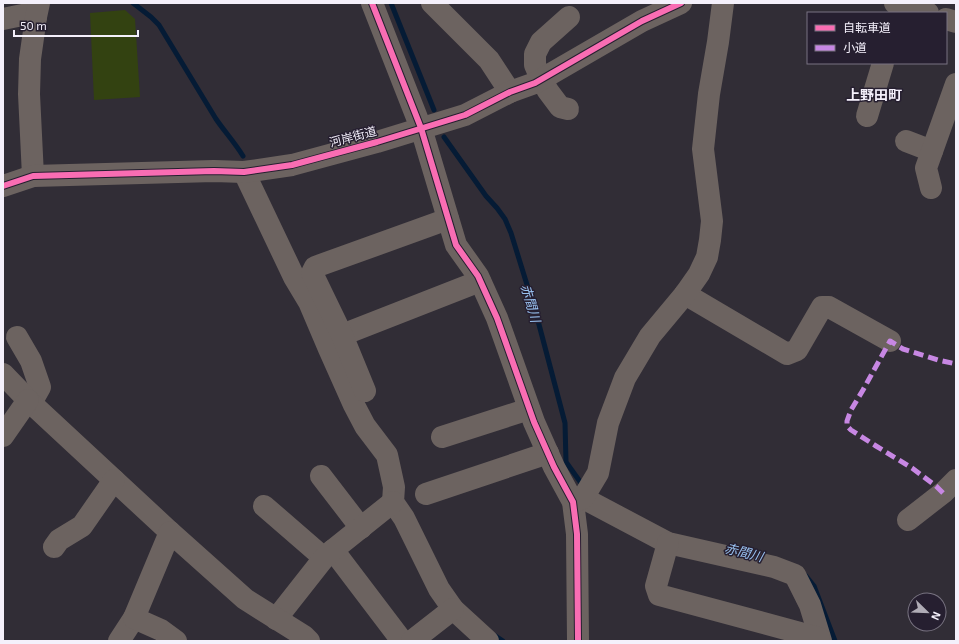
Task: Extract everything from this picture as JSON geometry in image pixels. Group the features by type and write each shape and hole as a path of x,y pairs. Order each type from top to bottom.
{"street":[{"path":"372,3 421,128 456,245 478,276 497,318 529,409 554,467 578,500 668,543 774,567 796,575 810,605 820,640"},
{"path":"434,3 489,60 510,92"},
{"name":"河岸街道","path":"3,186 33,176 214,171 244,172 292,165 377,142 465,115 510,92 535,83 642,20 681,3"},
{"path":"578,641 578,500 598,473 608,423 625,378 650,336 685,294 699,274 707,257 712,221 703,149 709,94 723,3"},
{"path":"899,7 923,12"},
{"path":"3,19 27,14 37,10 30,59 29,94 33,176"},
{"path":"568,109 560,107 548,91 535,65 535,54 541,42 569,16"},
{"path":"867,116 883,64"},
{"path":"931,188 926,168 956,84"},
{"path":"906,141 932,151"},
{"path":"244,172 294,277 309,302 354,405 365,426 387,455 394,487 394,502 404,518 438,589 453,609 488,641"},
{"path":"365,391 342,335 312,274 315,267 448,219"},
{"path":"342,335 480,281"},
{"path":"685,294 788,354 797,350 822,307 829,307 890,341"},
{"path":"3,436 40,387 31,361 17,337"},
{"path":"3,374 170,532 246,599 304,636 309,641"},
{"path":"442,437 529,409"},
{"path":"426,494 548,453"},
{"path":"321,476 361,528"},
{"path":"54,547 59,540 82,526 114,480"},
{"path":"908,520 944,492 956,480"},
{"path":"276,619 329,554 394,502"},
{"path":"264,506 329,554 402,641"},
{"path":"119,641 134,618 170,532"},
{"path":"668,543 656,586 659,594 820,640"},
{"path":"412,641 453,609"},
{"path":"134,618 161,630 176,641"}],"green space":[{"path":"125,10 135,19 140,97 94,100 90,13"}],"waterway":[{"path":"133,3 159,25 216,119 243,156"},
{"name":"赤間川","path":"391,3 434,110"},
{"name":"赤間川","path":"444,137 486,196 505,219 511,233 537,317 565,423 566,462 581,483"},
{"name":"赤間川","path":"806,576 814,586 835,641"},
{"path":"494,635 503,641"}],"marked path":[{"path":"943,493 912,468 851,430 847,426 847,421 851,410 890,341 903,349 956,364"}],"cycle path":[{"path":"372,3 421,128 456,245 478,276 497,318 534,422 554,467 573,502 577,534 578,641"},
{"path":"3,186 33,176 214,171 244,172 292,165 377,142 465,115 510,92 535,83 642,21 681,3"}],"district":[{"name":"上野田町","path":"874,95"}]}
